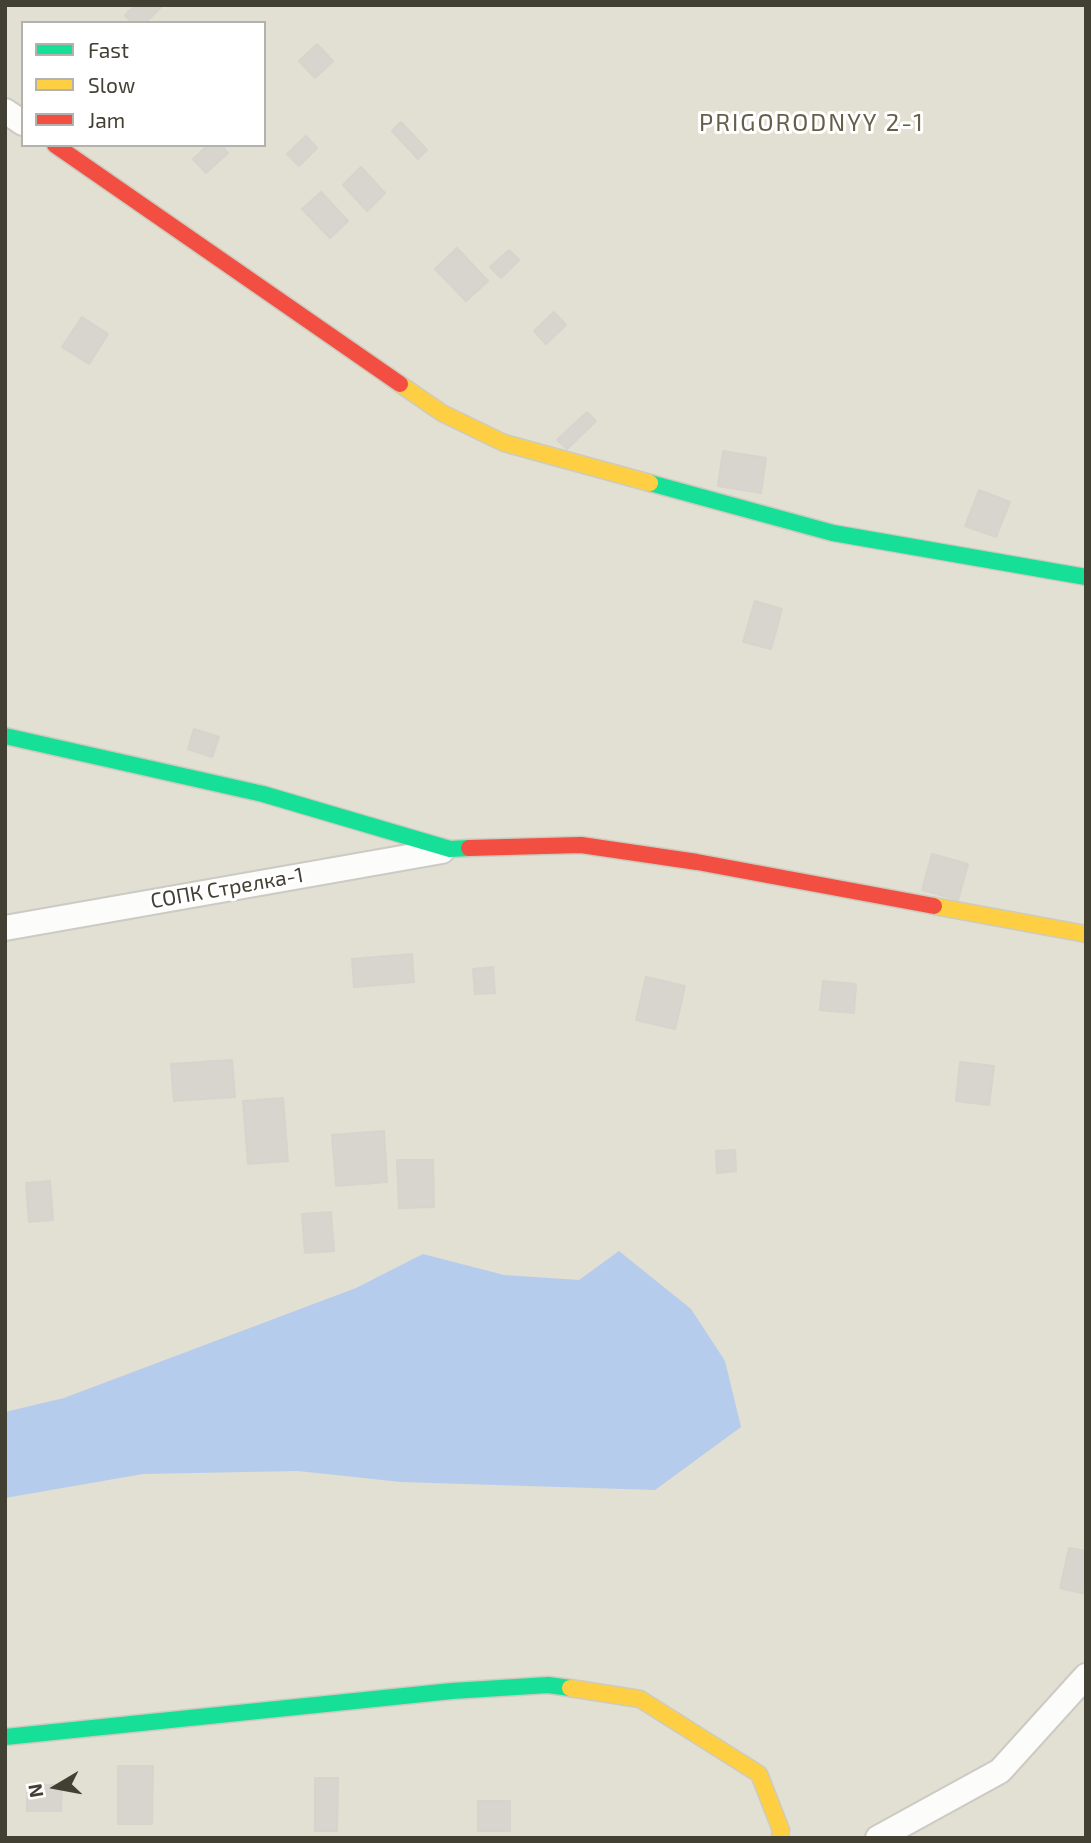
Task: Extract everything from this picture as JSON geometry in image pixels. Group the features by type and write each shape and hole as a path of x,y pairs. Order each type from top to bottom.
{"street":[{"path":"5,111 21,122"},
{"path":"58,147 442,413 504,443 833,533 1086,577"},
{"path":"5,736 264,794 450,849 581,845 697,862 1086,934"},
{"name":"СОПК Стрелка-1","path":"5,928 450,849"},
{"path":"878,1838 1000,1771 1086,1676"},
{"path":"5,1737 452,1691 548,1685 640,1699 759,1774 780,1830 780,1838"}],"shaded area":[{"path":"5,5 1086,5 1086,1838 5,1838"}],"water":[{"path":"619,1251 691,1309 725,1361 741,1427 655,1490 401,1482 298,1471 143,1474 5,1498 5,1412 64,1398 356,1288 423,1254 504,1275 579,1280"}],"building":[{"path":"136,5 161,7 147,21 130,21 125,15"},
{"path":"317,44 333,61 315,78 299,61"},
{"path":"401,122 427,150 418,159 392,131"},
{"path":"306,136 317,148 299,166 287,154"},
{"path":"206,147 223,147 228,153 206,173 193,159"},
{"path":"361,167 385,193 367,211 343,185"},
{"path":"321,192 348,221 330,238 302,209"},
{"path":"457,248 488,281 466,301 435,269"},
{"path":"509,250 519,260 501,278 490,267"},
{"path":"554,312 566,325 546,344 534,331"},
{"path":"82,317 108,334 89,364 62,347"},
{"path":"587,412 596,421 567,449 557,440"},
{"path":"723,451 766,458 761,493 718,486"},
{"path":"979,490 1010,502 996,537 965,526"},
{"path":"755,601 782,609 771,649 743,642"},
{"path":"194,729 219,737 212,757 188,749"},
{"path":"932,854 968,864 958,900 922,890"},
{"path":"412,954 414,982 354,987 352,959"},
{"path":"493,967 495,993 475,994 473,969"},
{"path":"646,977 685,986 675,1029 636,1020"},
{"path":"823,981 856,984 854,1013 820,1010"},
{"path":"232,1060 235,1097 174,1101 171,1064"},
{"path":"960,1062 994,1066 989,1105 956,1101"},
{"path":"283,1098 288,1161 248,1164 243,1101"},
{"path":"384,1131 387,1182 336,1186 332,1135"},
{"path":"735,1150 736,1171 717,1173 716,1151"},
{"path":"397,1160 433,1160 434,1207 399,1208"},
{"path":"50,1181 53,1220 29,1222 26,1183"},
{"path":"331,1212 334,1251 305,1253 302,1214"},
{"path":"1069,1548 1086,1551 1086,1594 1060,1588"},
{"path":"118,1766 153,1766 152,1824 118,1824"},
{"path":"315,1778 338,1778 337,1831 315,1831"},
{"path":"27,1785 62,1785 61,1811 27,1811"},
{"path":"478,1801 510,1801 510,1831 478,1831"}],"traffic: fast":[{"path":"650,483 833,533 1086,577"},
{"path":"5,736 263,794 450,849 469,848"},
{"path":"5,1737 452,1691 548,1685 570,1688"}],"traffic: slow":[{"path":"400,384 442,413 504,443 650,483"},
{"path":"934,906 1086,934"},
{"path":"570,1688 640,1699 759,1774 781,1830 780,1838"}],"traffic: jam":[{"path":"58,147 400,384"},
{"path":"469,848 581,845 697,862 934,906"}],"district":[{"name":"PRIGORODNYY 2-1","path":"812,123"}]}
